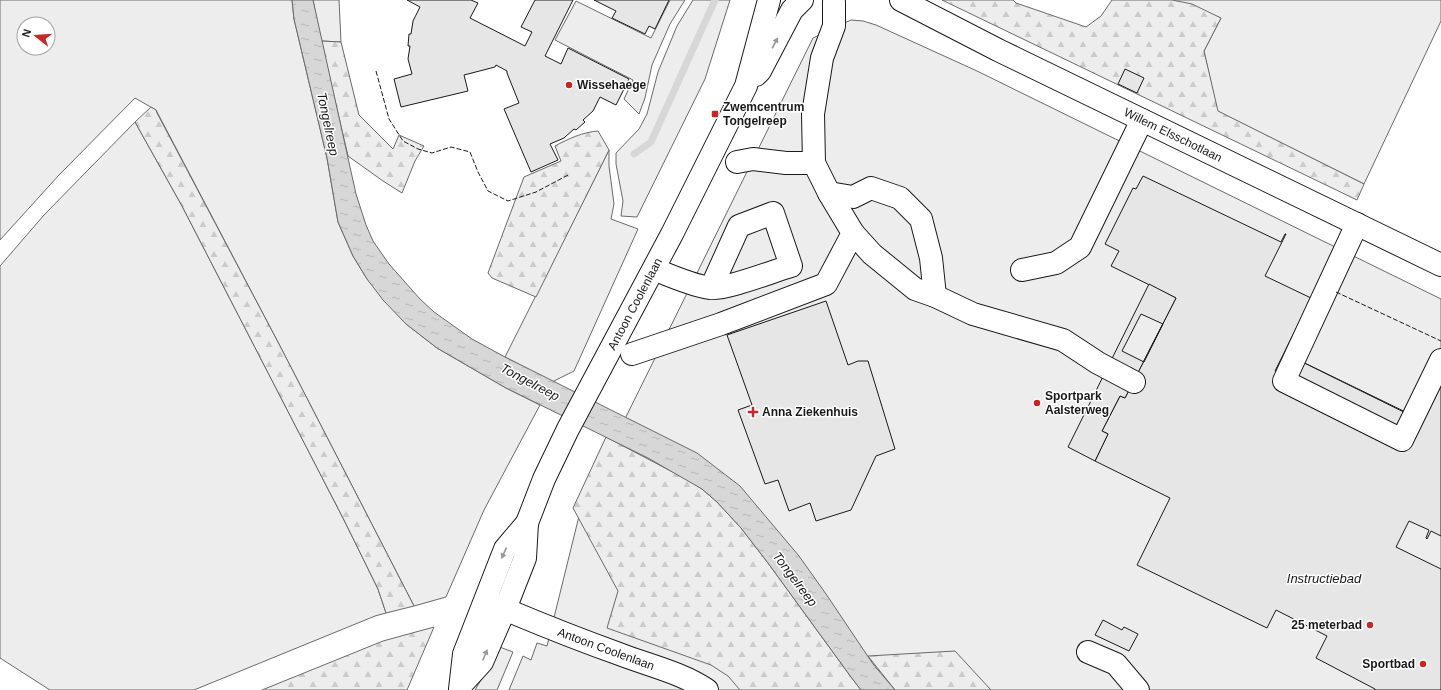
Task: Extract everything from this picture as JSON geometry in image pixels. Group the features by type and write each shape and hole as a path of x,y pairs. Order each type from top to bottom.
{"street":[{"name":"Antoon Coolenlaan","path":"460,688 482,662 505,610 525,558 527,523 544,479 568,429 654,269 746,86 769,0"},
{"name":"Antoon Coolenlaan","path":"746,86 760,71 792,10 802,0"},
{"name":"Willem Elsschotlaan","path":"900,1 1441,265"},
{"path":"834,2 834,26 822,58 813,114 814,163 829,193 853,233 872,254 915,290 935,296 973,314 1063,340 1098,363 1134,382"},
{"path":"1022,270 1056,263 1080,247 1142,120"},
{"path":"737,162 753,159 786,163 814,163"},
{"path":"829,193 853,197 871,188 900,198 921,219 931,258 935,296"},
{"path":"1357,224 1284,381 1402,440 1441,360"},
{"path":"632,354 721,324 826,284 853,233"},
{"path":"654,269 678,279 711,288"},
{"name":"Antoon Coolenlaan","path":"460,688 464,654 505,550 527,523"},
{"name":"Antoon Coolenlaan","path":"485,601 589,643 669,672 696,683 707,690"},
{"path":"1088,652 1116,664 1138,690"}],"shaded area":[{"path":"0,0 292,0 294,19 327,158 338,222 353,256 367,279 406,324 437,348 506,388 540,405 484,510 446,597 414,606 156,110 135,98 59,175 0,240"},
{"path":"313,0 339,0 341,42 321,41"},
{"path":"670,0 685,0 670,24 652,65 645,98 639,114 624,99 633,80 555,40 576,1 651,38"},
{"path":"693,0 730,0 705,79 637,217 621,216 623,201 616,164 616,153 639,129 647,114 658,72 677,26"},
{"path":"1172,0 1441,0 1441,21 1364,184 1217,111 1204,51 1221,18"},
{"name":"Sportpark Aalsterweg","path":"851,20 863,21 876,25 977,71 1441,299 1441,690 509,690 523,656 531,660 537,643 547,646 581,508 813,38"},
{"path":"135,122 182,206 344,520 378,589 386,613 375,616 194,690 50,690 0,658 0,266 44,215"},
{"path":"609,150 609,166 614,204 611,219 638,229 574,371 552,382 505,357"},
{"path":"497,646 513,652 497,690 475,690 488,668"}],"green space":[{"path":"942,0 1013,0 1016,3 1086,27 1101,16 1112,0 1172,0 1192,4 1221,18 1204,51 1218,111 1364,184 1357,200"},
{"path":"321,41 341,42 359,115 393,149 399,135 424,146 415,161 402,193 348,156"},
{"path":"151,107 156,110 414,606 386,613 378,589 344,520 182,206 135,122"},
{"path":"598,131 609,150 536,297 492,278 488,273 524,177 561,161 555,146 576,136"},
{"path":"606,437 686,479 702,489 717,502 741,528 768,563 861,690 740,690 728,676 711,665 607,628 618,591 573,508"},
{"path":"434,627 407,690 262,690 383,641"},
{"path":"955,651 991,690 895,690 868,656"}],"water":[{"name":"Tongelreep","path":"292,0 313,0 356,194 373,241 389,264 420,299 434,312 472,339 697,453 740,486 799,556 873,664 895,690 861,690 741,528 717,502 702,489 648,458 506,388 437,348 406,324 383,300 367,279 353,256 338,222 327,158 294,19"}],"building":[{"name":"Wissehaege","path":"407,0 471,0 478,3 470,18 525,46 532,32 521,27 535,0 573,0 545,56 561,64 568,48 629,79 616,105 600,97 593,111 583,120 585,122 564,138 550,144 558,160 531,172 504,109 519,103 507,71 496,65 495,67 464,75 468,91 401,107 394,79 412,74 408,59 410,46 408,46 409,34 411,34 413,21 420,7"},
{"path":"594,0 669,0 655,29 649,26 645,34 612,18 616,11"},
{"path":"1125,69 1144,78 1137,93 1118,84"},
{"path":"1143,176 1281,242 1286,234 1265,276 1311,298 1284,353 1422,420 1441,381 1441,536 1431,531 1427,539 1429,530 1409,521 1396,547 1441,569 1441,690 1375,690 1316,658 1327,636 1276,610 1267,628 1137,565 1170,498 1095,461 1108,434 1102,431 1120,396 1125,398 1176,298 1111,266 1119,251 1105,244 1133,188 1136,189"},
{"path":"1149,284 1176,298 1163,324 1141,314 1122,351 1143,362 1125,398 1120,396 1102,431 1108,434 1095,461 1068,447"},
{"path":"826,301 848,365 858,361 868,361 895,449 876,456 851,510 816,521 810,503 789,511 778,480 765,484 738,410 752,405 727,335"},
{"path":"1284,353 1422,421 1413,438 1275,371"},
{"path":"1103,620 1122,630 1124,627 1138,634 1129,651 1095,635"}],"waterway":[{"path":"634,154 651,142 715,0"}],"fence":[{"path":"376,71 389,119 403,141 418,149 432,153 451,147 470,152 488,191 508,201 536,192 570,174"},
{"path":"1336,292 1441,341"}],"place":[{"name":"Wissehaege","path":"569,85"},
{"name":"Zwemcentrum Tongelreep","path":"715,114"},
{"name":"Sportpark Aalsterweg","path":"1037,403"},
{"name":"Anna Ziekenhuis","path":"753,412"},
{"name":"25 meterbad","path":"1370,625"},
{"name":"Sportbad","path":"1423,664"}],"water label":[{"name":"Instructiebad","path":"1324,578"}]}
